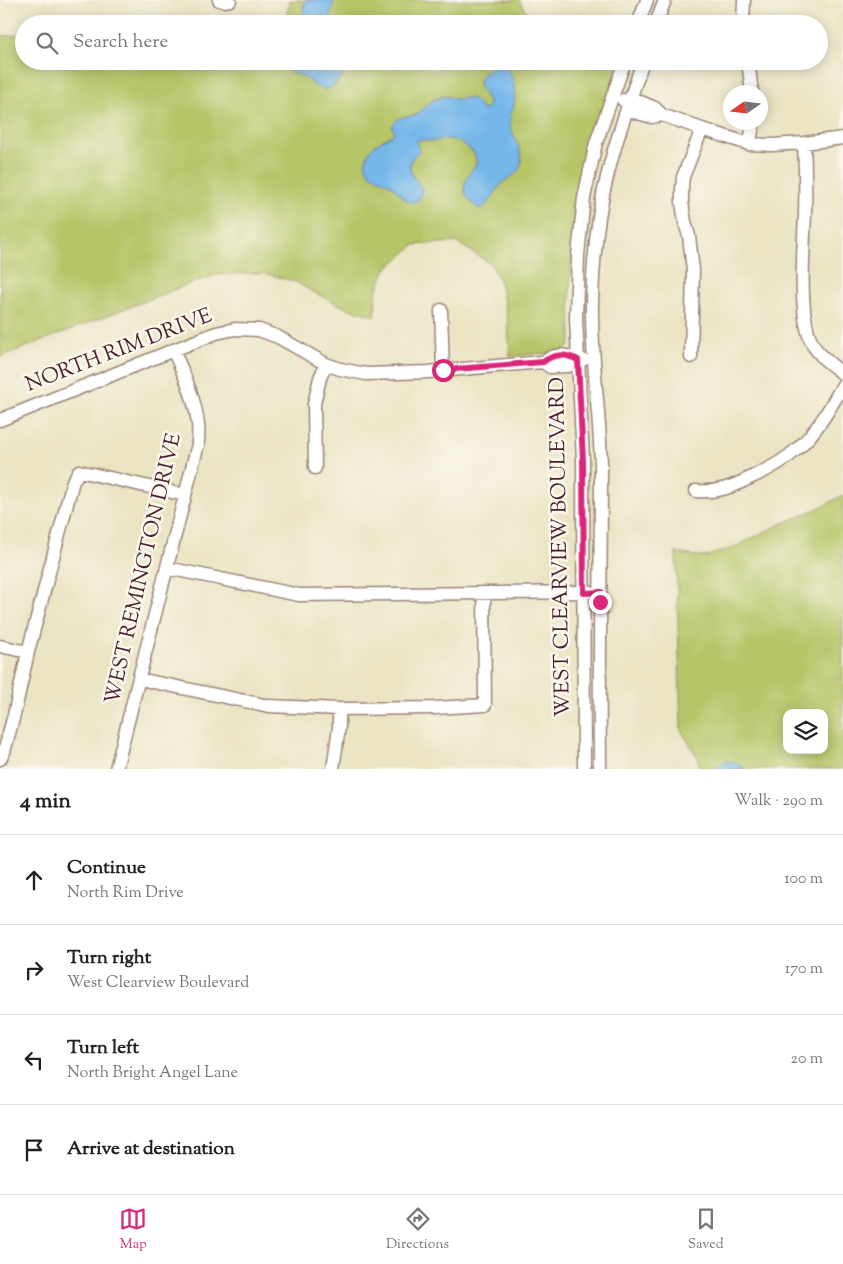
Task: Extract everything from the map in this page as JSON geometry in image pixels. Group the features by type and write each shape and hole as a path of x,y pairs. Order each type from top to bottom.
{"street":[{"path":"218,0 230,0"},
{"path":"641,15 647,0"},
{"path":"659,15 665,0"},
{"path":"743,15 744,0"},
{"name":"WEST CLEARVIEW BOULEVARD","path":"584,769 583,461 576,324 578,254 584,198 596,143 622,70"},
{"name":"WEST CLEARVIEW BOULEVARD","path":"600,769 600,458 592,323 595,254 603,197 614,149 640,70"},
{"path":"749,70 751,85"},
{"path":"613,97 629,102 641,102 655,108 662,115 749,144 804,143 843,138"},
{"path":"691,357 693,270 682,202 682,188 683,177 702,129"},
{"path":"749,144 752,130"},
{"path":"804,143 806,188 804,314 812,344 821,356 843,374"},
{"path":"441,310 443,370"},
{"name":"NORTH RIM DRIVE","path":"0,420 216,333 236,328 259,330 326,364 366,374 543,362 550,367 568,366 578,360 594,360"},
{"name":"WEST REMINGTON DRIVE","path":"116,769 198,444 198,425 192,397 173,350"},
{"path":"315,468 314,404 320,378 326,364"},
{"path":"696,491 722,490 774,466 796,450 813,432 829,411 843,385"},
{"path":"0,759 4,752 14,715 28,652 73,481 79,471 185,496"},
{"path":"167,568 299,595 601,592"},
{"path":"139,679 269,706 339,709 485,705 484,594"},
{"path":"0,646 28,652"},
{"path":"332,769 340,726 339,709"}],"green space":[{"path":"290,0 519,0 528,15 286,15"},
{"path":"0,35 15,35 15,70 616,70 584,176 574,232 570,285 571,340 569,346 559,353 510,357 508,323 500,281 490,263 456,242 414,245 385,270 376,293 375,316 346,308 296,282 263,273 216,275 0,357"},
{"path":"843,495 843,769 699,769 698,758 681,730 676,553 705,557 732,548"}],"water":[{"path":"305,0 334,0 331,15 302,15"},
{"path":"288,70 340,70 342,75 333,86 322,89 303,77"},
{"path":"488,70 507,70 513,78 515,97 510,124 521,154 521,164 518,171 502,183 491,200 484,206 480,209 475,206 468,198 464,189 466,180 477,163 474,152 462,143 453,140 417,140 420,151 413,158 410,167 411,173 422,192 419,200 414,202 403,198 391,185 367,170 367,155 373,147 394,134 393,124 398,119 416,115 433,100 444,96 456,99 467,98 473,99 483,110 487,108 489,104 479,81 482,75"},
{"path":"728,761 737,763 745,769 716,769 722,763"}],"route":[{"path":"443,370 543,362 550,356 568,355 578,360 583,461 584,593 601,592 600,602"}]}
